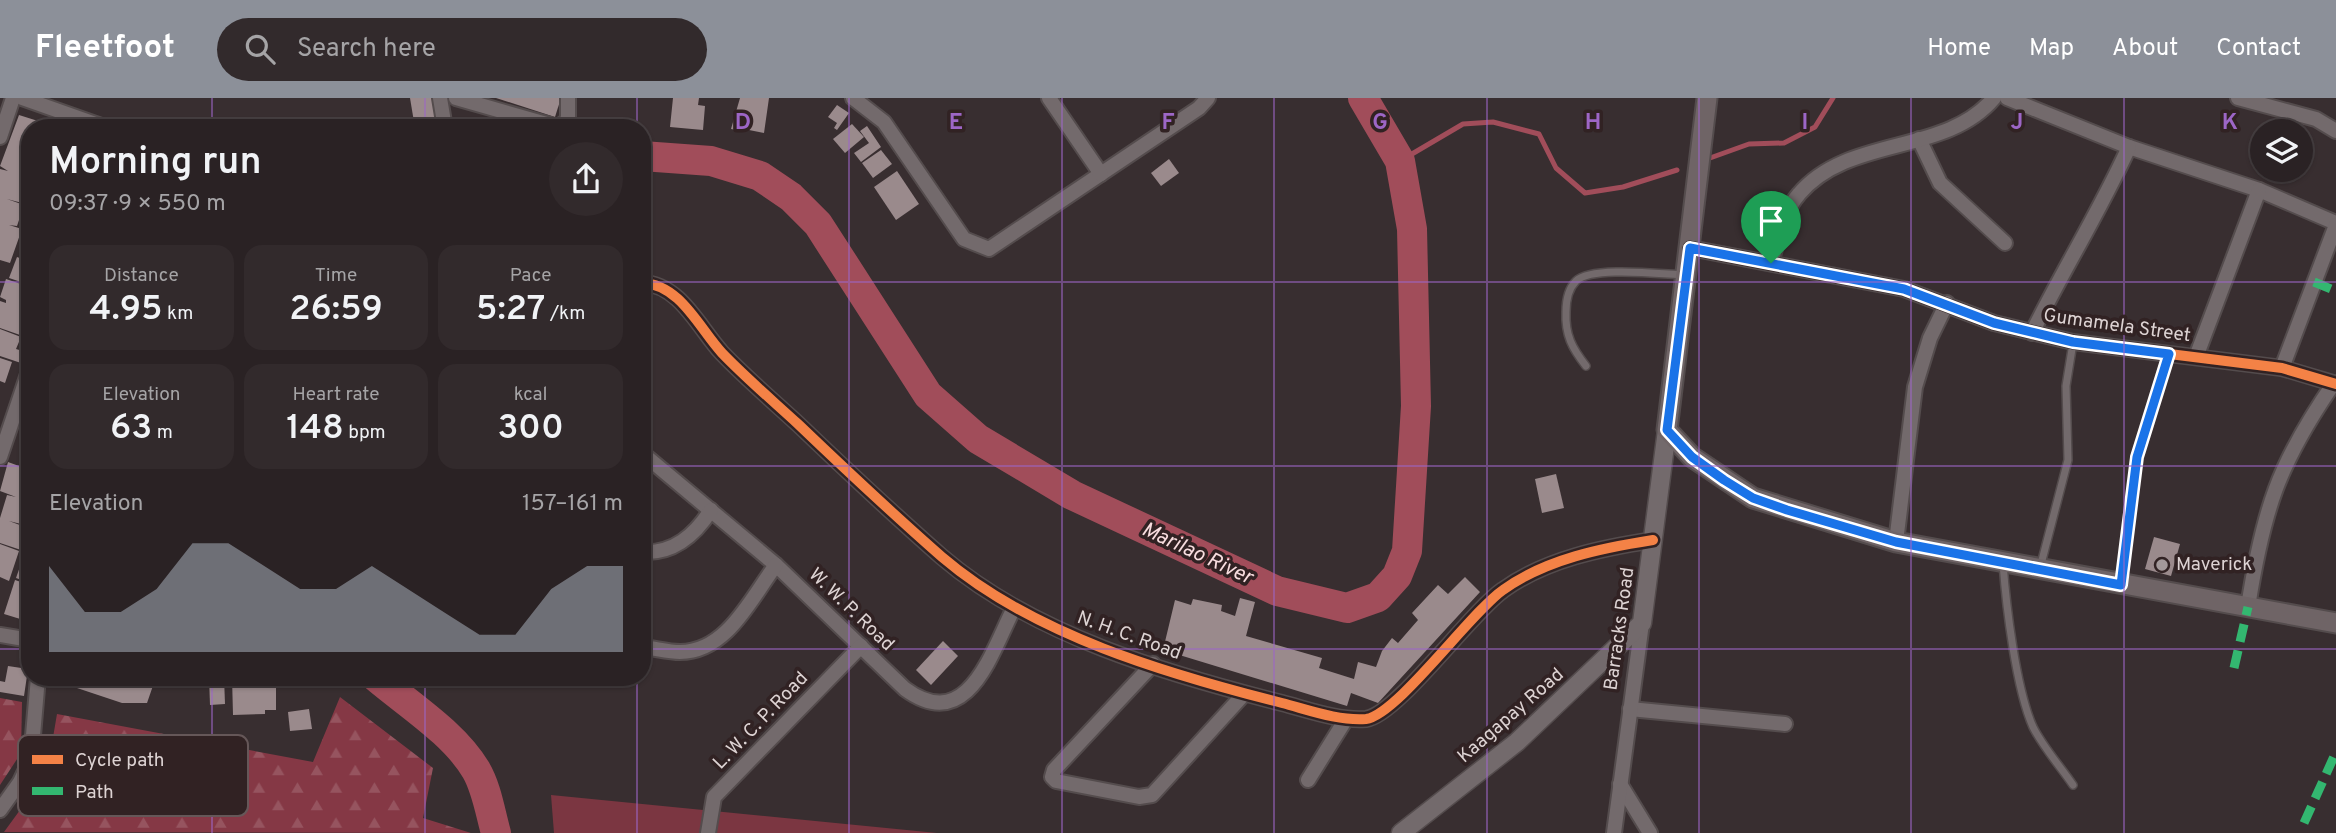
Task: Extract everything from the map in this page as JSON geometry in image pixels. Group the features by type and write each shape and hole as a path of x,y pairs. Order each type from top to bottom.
{"main road":[{"path":"1706,98 1667,430 1692,457 1753,498 1896,542 2336,622"}],"street":[{"path":"0,137 13,98"},
{"path":"22,98 82,119"},
{"path":"440,98 444,119"},
{"path":"456,98 527,119"},
{"path":"568,98 568,119"},
{"path":"853,98 884,122 964,239 989,249 1000,245 1199,108 1208,98"},
{"path":"1049,98 1101,174"},
{"path":"1771,263 1786,213 1798,194 1816,178 1846,160 1958,126 1982,112 1994,98"},
{"path":"2007,98 2129,147 2259,190 2336,224 2282,368"},
{"path":"2238,98 2316,119 2336,131"},
{"path":"1919,139 1940,183 2005,243"},
{"path":"2032,333 2062,272 2109,192 2129,147"},
{"path":"2196,357 2259,190"},
{"name":"Gumamela Street","path":"1690,248 1904,289 1994,323 2073,342 2282,368 2335,383"},
{"name":"N. H. C. Road","path":"651,285 670,292 721,352 945,559 1014,608 1093,645 1244,694 1346,719 1371,718 1393,703 1488,603 1519,580 1573,558 1653,540"},
{"path":"1896,542 1915,387 1922,360 1947,303"},
{"path":"2248,607 2262,530 2279,475 2295,442 2335,383"},
{"path":"0,457 21,395"},
{"name":"Barracks Road","path":"1614,833 1667,430"},
{"name":"W. W. P. Road","path":"651,460 776,565 917,698 931,704 946,704 958,699 978,678 1014,608"},
{"path":"651,551 676,547 698,529 711,510"},
{"path":"651,648 678,652 710,645 723,636 776,565"},
{"name":"Kaagapay Road","path":"1401,833 1517,742 1642,623"},
{"path":"0,635 21,638"},
{"name":"L. W. C. P. Road","path":"708,833 714,797 861,646"},
{"path":"1153,664 1054,770 1052,777 1056,781 1139,797 1152,795 1244,694"},
{"path":"33,735 37,686"},
{"path":"1630,709 1785,724"},
{"path":"1308,780 1346,719"},
{"path":"1620,784 1650,833"},
{"path":"0,810 18,785"}],"lane":[{"path":"1586,366 1572,348 1566,329 1567,299 1575,282 1589,274 1687,275"},
{"path":"2039,569 2068,460 2066,386 2073,342"},
{"path":"2121,585 2137,457 2169,354"},
{"path":"2003,563 2006,598 2033,727 2073,785"}],"shaded area":[{"path":"551,795 937,833 554,833"}],"green space":[{"path":"340,697 433,768 423,818 471,833 4,832 18,813 18,816 248,816 248,750 313,762"},
{"path":"0,698 22,702 18,758 0,785"},
{"path":"57,714 169,735 53,735"}],"building":[{"path":"410,98 435,98 438,119 414,119"},
{"path":"496,98 561,98 555,117"},
{"path":"673,98 699,98 698,105 705,106 703,130 670,127"},
{"path":"740,98 769,98 764,133 749,130 750,125 743,124 742,131 731,129"},
{"path":"837,105 849,113 837,130 834,128 837,123 828,117"},
{"path":"19,115 32,119 21,119 21,203 7,199 21,204 17,226 9,225 21,229 10,263 0,260 0,169 8,171 0,166"},
{"path":"852,124 864,137 845,153 833,139"},
{"path":"867,126 881,147 861,162 854,153 869,143 860,131"},
{"path":"881,150 892,164 873,178 862,163"},
{"path":"1169,159 1179,173 1161,186 1151,173"},
{"path":"897,171 919,204 896,220 874,187"},
{"path":"17,257 21,259 21,282 9,278"},
{"path":"6,279 21,284 20,335 0,328 0,301 6,303 6,300 0,297"},
{"path":"0,329 21,337 16,349 21,350 21,363 0,356"},
{"path":"0,358 12,362 5,383 0,381"},
{"path":"8,462 21,467 21,524 9,521 21,525 21,550 0,543 0,518 7,495 16,497 0,491"},
{"path":"1556,474 1564,508 1542,513 1535,479"},
{"path":"2154,537 2180,544 2171,576 2145,569"},
{"path":"0,544 19,551 9,581 0,577"},
{"path":"21,564 21,580 16,578"},
{"path":"1465,577 1480,592 1378,703 1351,693 1347,706 1163,650 1175,600 1191,605 1193,599 1222,605 1221,611 1235,616 1240,598 1255,602 1246,636 1322,658 1319,668 1354,679 1358,662 1376,667 1382,651 1392,638 1398,643 1418,620 1412,613 1438,585 1448,594"},
{"path":"15,580 21,582 21,619 4,614"},
{"path":"943,641 958,656 931,685 916,670"},
{"path":"8,666 21,668 21,686 25,686 24,696 0,692 0,681 5,682"},
{"path":"71,686 153,686 147,703 122,703"},
{"path":"209,686 224,686 225,704 210,705"},
{"path":"232,686 276,686 276,710 265,710 265,714 233,715"},
{"path":"309,709 312,729 290,731 288,712"}],"waterway":[{"name":"Marilao River","path":"651,157 711,161 760,176 791,197 818,224 928,395 978,439 1072,495 1277,591 1347,608 1378,597 1397,576 1407,551 1416,406 1412,229 1400,161 1363,98"},
{"path":"1710,158 1749,144 1784,143 1815,127 1833,98"},
{"path":"1400,161 1463,124 1493,122 1539,134 1556,168 1585,193 1623,187 1677,170"},
{"name":"Marilao River","path":"387,686 430,720 467,757 483,785 496,833"}],"marked path":[{"path":"2314,282 2336,291"},
{"path":"2234,668 2248,607"},
{"path":"2304,823 2336,752"}],"cycle path":[{"path":"1690,248 1904,289 1994,323 2073,342 2282,368 2336,384"},
{"path":"651,284 678,299 740,371 942,557 1017,609 1059,630 1148,665 1324,714 1366,719 1379,713 1415,682 1489,602 1503,590 1537,570 1575,556 1653,540"}],"place":[{"name":"Maverick","path":"2162,565"}],"route":[{"path":"1690,248 1771,263 1904,289 1994,323 2032,333 2073,342 2169,354 2137,457 2121,585 1896,542 1787,510 1753,498 1692,457 1667,430 1690,248"}]}
